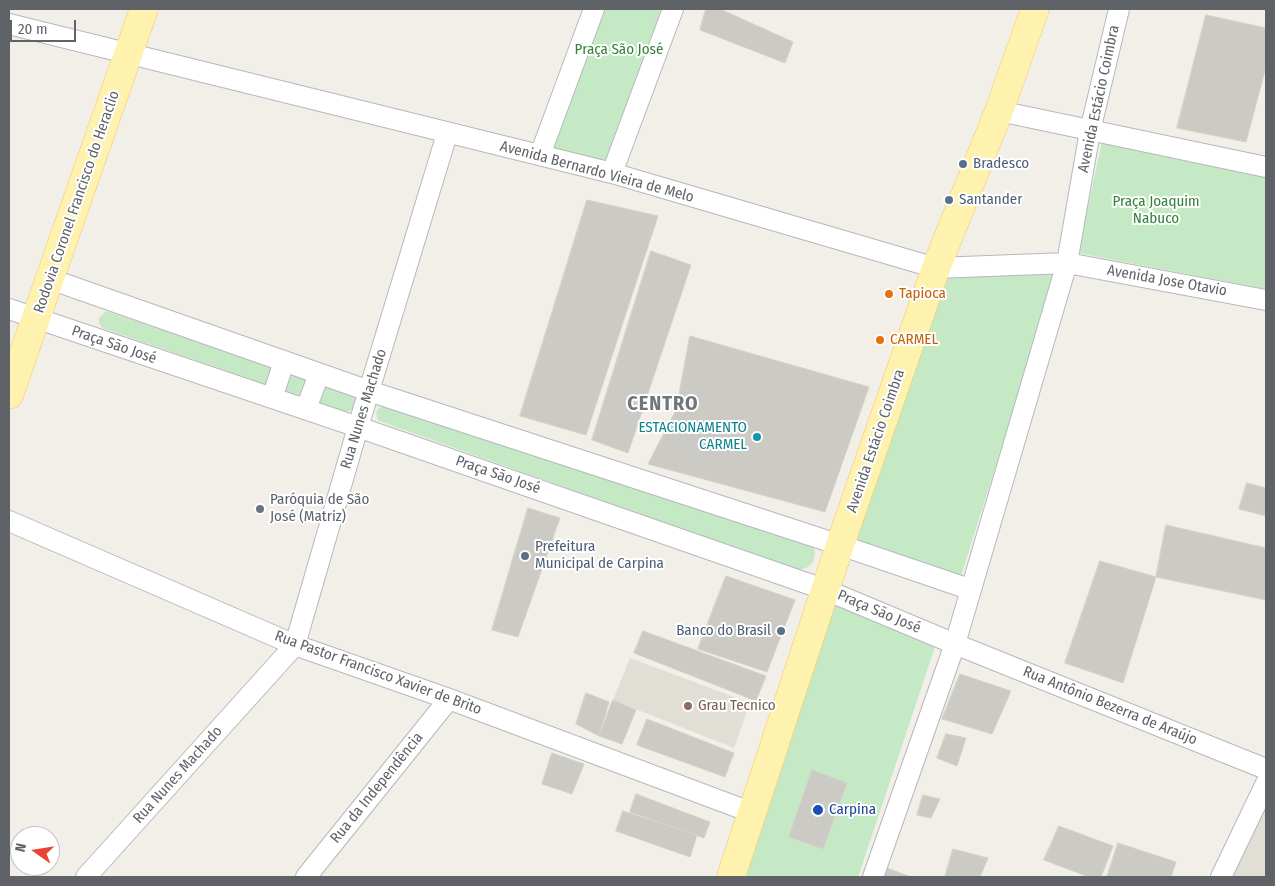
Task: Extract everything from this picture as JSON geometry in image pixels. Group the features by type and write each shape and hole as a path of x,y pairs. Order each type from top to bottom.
{"main road":[{"name":"Rodovia Coronel Francisco do Heraclio","path":"9,395 144,9"},
{"name":"Avenida Estácio Coimbra","path":"731,877 840,545 936,268 998,111 1035,9"}],"street":[{"path":"540,155 594,9"},
{"path":"612,173 673,9"},
{"name":"Avenida Estácio Coimbra","path":"873,877 955,644 969,589 1067,263 1090,132 1118,9"},
{"name":"Avenida Bernardo Vieira de Melo","path":"9,24 447,134 612,173 936,268 1067,263"},
{"path":"998,111 1090,132 1266,167"},
{"name":"Rua Nunes Machado","path":"86,877 295,645 358,427 447,134"},
{"name":"Avenida Jose Otavio","path":"1067,263 1266,300"},
{"path":"50,279 369,391 969,589"},
{"name":"Praça São José","path":"9,309 306,409 826,590 955,644"},
{"path":"272,398 284,362"},
{"path":"306,409 319,374"},
{"name":"Rua Pastor Francisco Xavier de Brito","path":"9,521 295,645 448,698 753,812"},
{"name":"Rua Antônio Bezerra de Araújo","path":"955,644 1266,769"},
{"name":"Rua da Independência","path":"306,877 448,698"},
{"path":"1221,877 1266,783"}],"shaded area":[{"name":"Grau Tecnico","path":"630,658 750,703 734,748 613,700"},
{"path":"1266,803 1266,877 1231,877"}],"green space":[{"name":"Praça São José","path":"596,9 671,9 612,168 544,152"},
{"name":"Praça Joaquim Nabuco","path":"1102,142 1266,175 1266,289 1078,253"},
{"path":"1058,270 960,579 850,540 941,275"},
{"path":"106,311 355,395 357,400 355,409 346,412 102,328 99,318"},
{"path":"383,405 813,546 815,551 814,560 804,569 794,569 382,422 378,420 376,413"},
{"path":"829,602 935,647 858,877 736,877"}],"building":[{"path":"706,9 720,9 793,42 785,63 700,30"},
{"path":"1206,15 1266,28 1266,67 1246,142 1177,128"},
{"path":"587,200 658,216 586,435 520,416"},
{"path":"651,251 691,265 628,453 592,440"},
{"name":"ESTACIONAMENTO CARMEL","path":"690,336 869,387 825,512 648,464 676,410"},
{"path":"1247,483 1266,488 1266,516 1239,509"},
{"path":"528,508 560,518 518,637 492,630"},
{"path":"1166,525 1266,548 1266,600 1156,577"},
{"path":"1100,561 1156,577 1123,683 1065,663"},
{"path":"726,576 795,600 767,672 698,649"},
{"path":"643,631 766,676 756,701 634,653"},
{"path":"960,674 1011,691 992,734 942,719"},
{"path":"586,693 609,702 599,736 576,724"},
{"path":"613,700 636,710 622,744 599,736"},
{"path":"647,719 734,753 725,777 637,745"},
{"path":"946,734 966,738 957,766 937,758"},
{"path":"552,753 584,764 572,794 542,784"},
{"name":"Carpina","path":"812,770 847,783 823,849 789,837"},
{"path":"636,794 710,822 704,838 630,812"},
{"path":"923,795 940,799 931,818 917,815"},
{"path":"623,811 697,835 690,857 616,831"},
{"path":"1059,826 1113,846 1101,877 1089,877 1044,860"},
{"path":"1118,843 1176,862 1171,877 1107,877"},
{"path":"953,849 988,858 980,877 945,877"},
{"path":"887,868 911,877 884,877"}],"place":[{"name":"Bradesco","path":"963,164"},
{"name":"Santander","path":"949,200"},
{"name":"Tapioca","path":"889,294"},
{"name":"CARMEL","path":"880,340"},
{"name":"ESTACIONAMENTO CARMEL","path":"757,437"},
{"name":"Paróquia de São José (Matriz)","path":"260,509"},
{"name":"Prefeitura Municipal de Carpina","path":"525,556"},
{"name":"Banco do Brasil","path":"781,631"},
{"name":"Grau Tecnico","path":"688,706"},
{"name":"Carpina","path":"818,810"}],"district":[{"name":"CENTRO","path":"663,404"}]}
